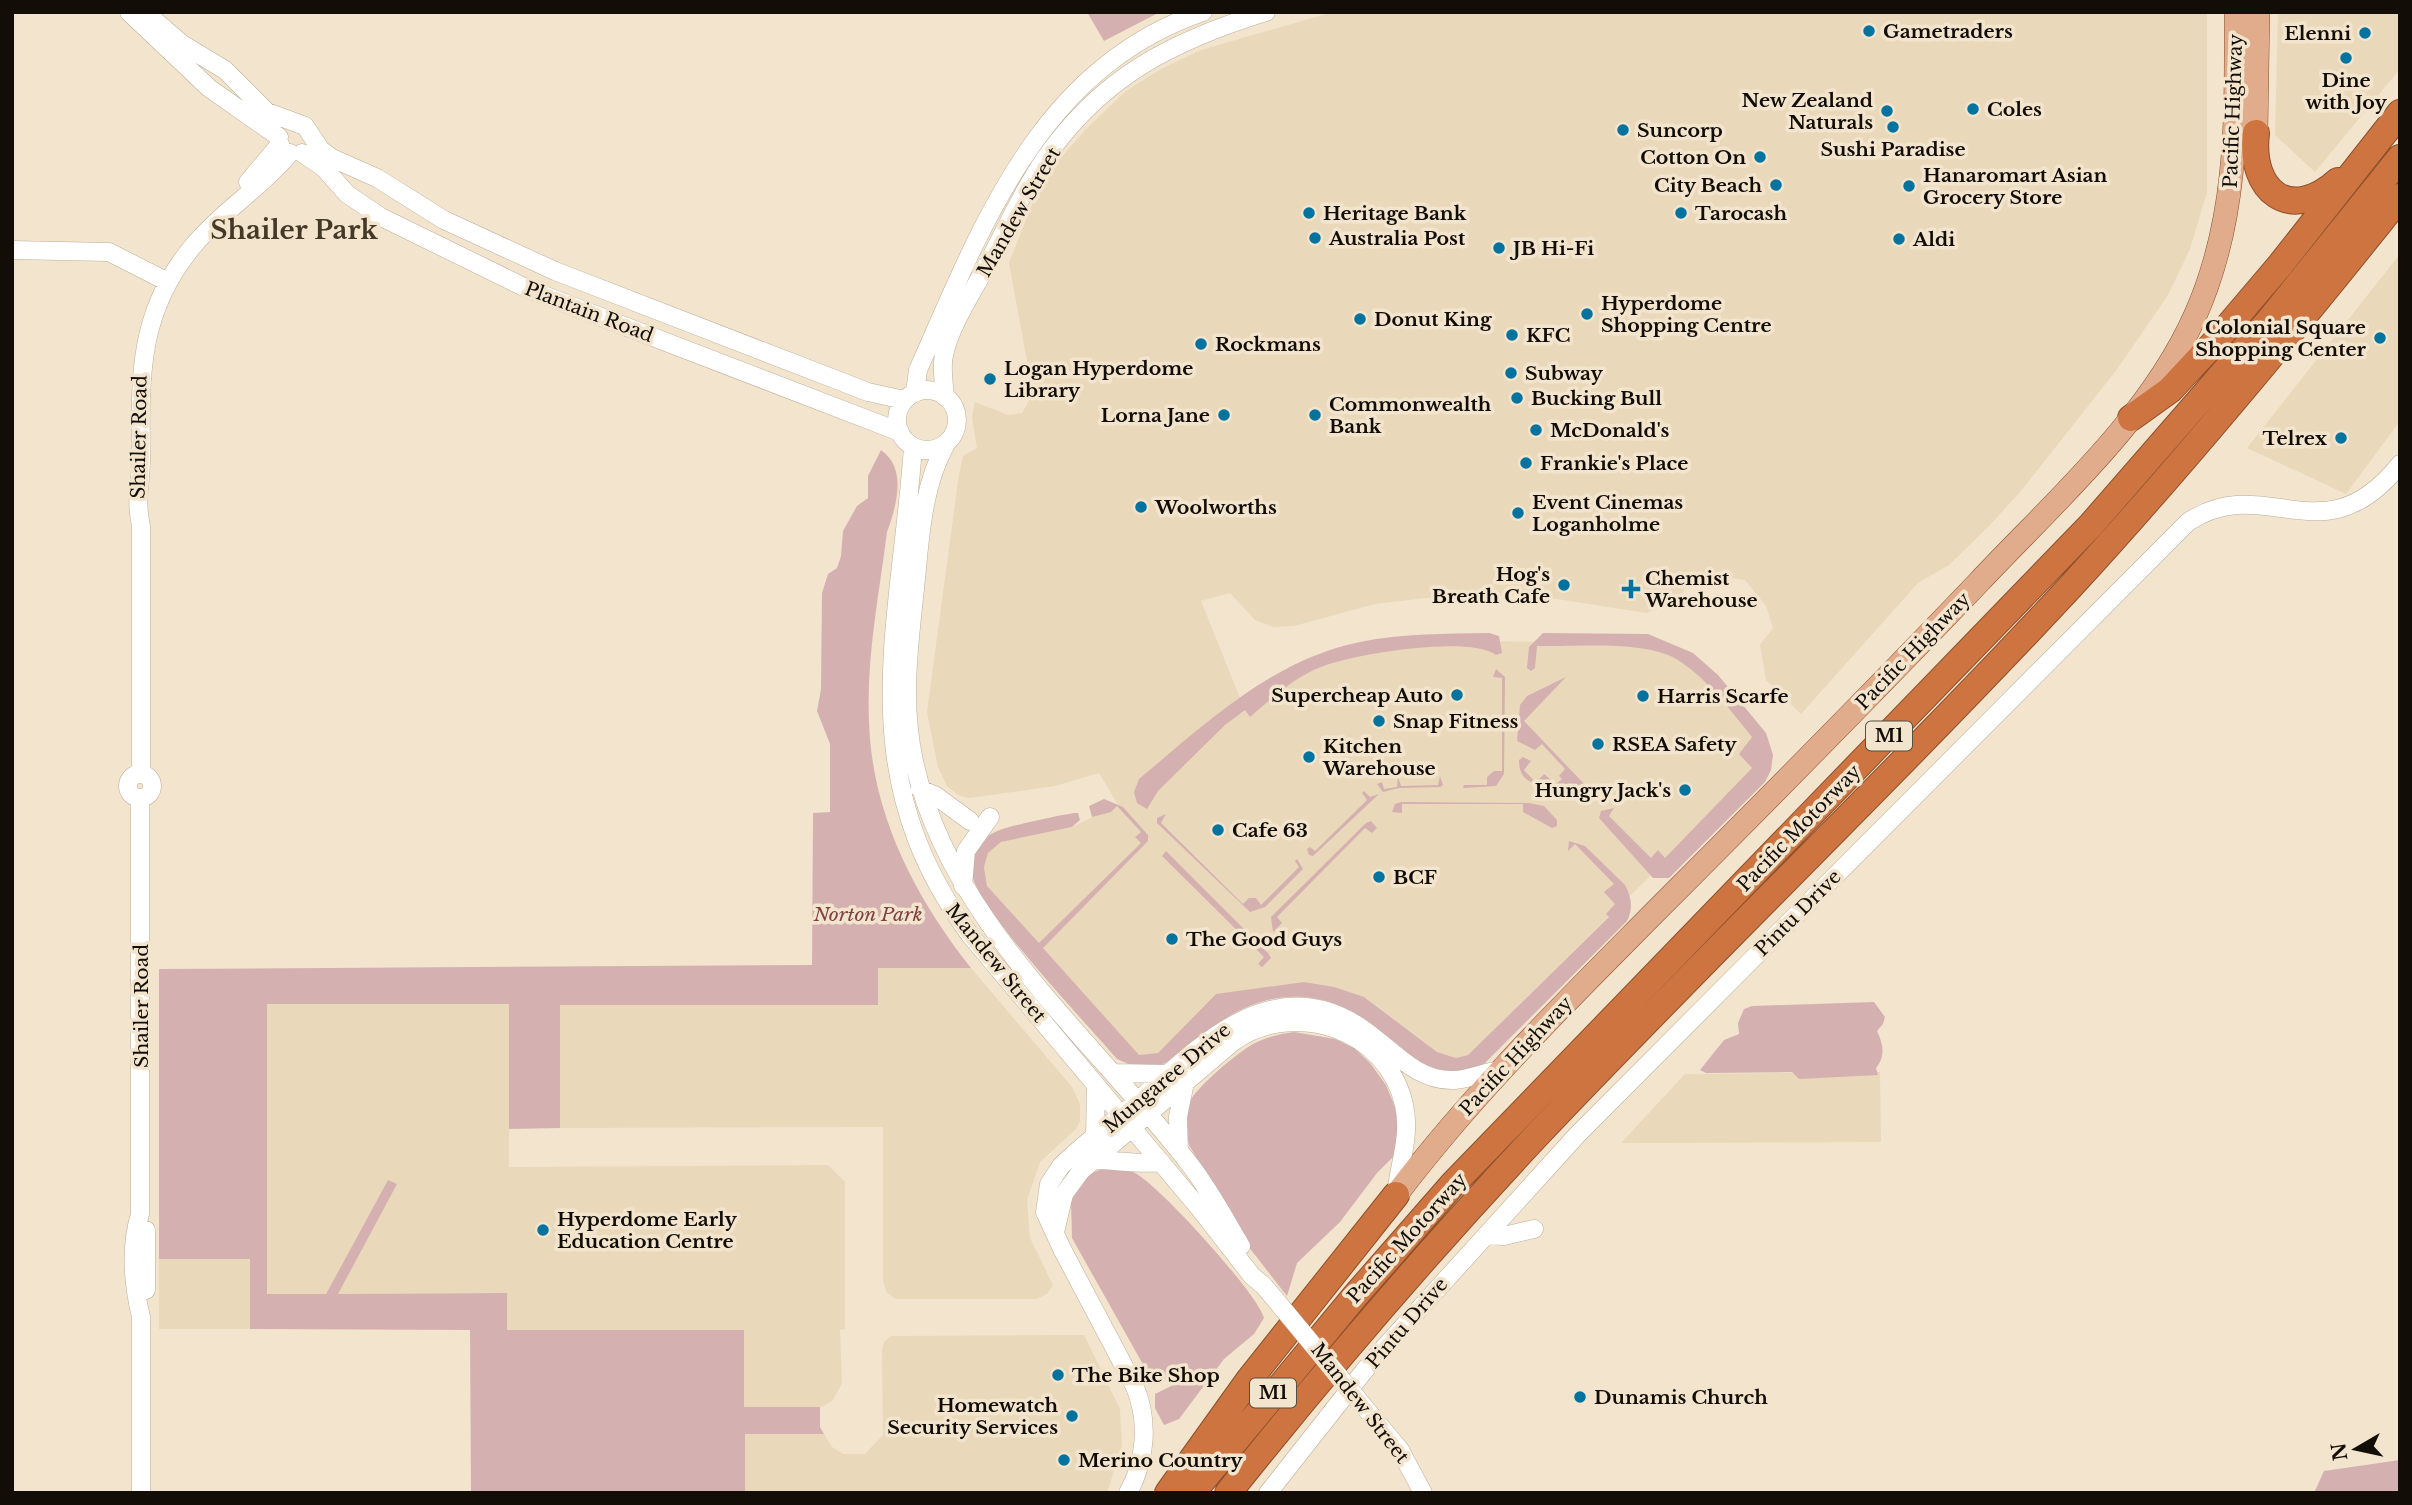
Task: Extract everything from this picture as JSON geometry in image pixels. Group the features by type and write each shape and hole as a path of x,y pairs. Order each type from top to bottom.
{"highway":[{"path":"2131,418 2170,390 2213,344 2281,264 2398,116"},
{"path":"2256,133 2255,159 2263,183 2276,195 2300,201 2314,197 2336,183 2398,116"},
{"name":"Pacific Motorway","path":"1192,1493 1356,1295 1453,1184 2091,525 2231,366 2400,158"},
{"name":"Pacific Motorway","path":"1228,1493 1394,1293 1527,1146 1966,696 2126,526 2268,362 2400,198"},
{"path":"1168,1493 1249,1380 1396,1195"}],"main road":[{"name":"Pacific Highway","path":"1396,1195 1501,1070 1871,696 2131,418 2159,380 2189,328 2222,240 2234,163 2236,12"},
{"name":"Pacific Highway","path":"2256,133 2258,12"}],"street":[{"name":"Plantain Road","path":"129,12 209,88 288,147 324,167 362,205 516,284 900,432"},
{"path":"145,12 182,44 225,70 267,112 295,122 305,126 310,135 309,145 288,147 282,128 295,122"},
{"name":"Mandew Street","path":"909,397 918,370 1006,183 1046,122 1100,69 1129,48 1163,28 1203,12"},
{"name":"Mandew Street","path":"945,397 943,365 952,333 1038,171 1070,126 1097,97 1132,70 1163,51 1199,34 1266,12"},
{"name":"Plantain Road","path":"310,135 332,158 377,178 444,220 509,251 869,392 909,397"},
{"name":"Shailer Road","path":"141,1493 141,1317 135,1293 135,1230 140,1214 140,798 130,793 128,786 134,775 141,774 141,526 136,500 141,468 140,376 148,329 167,282 195,243 228,210 273,172 288,147"},
{"path":"12,250 109,252 167,282"},
{"path":"929,390 952,403 957,421 956,430 946,444 930,450 913,447 900,432 898,417 909,397 929,390"},
{"name":"Mandew Street","path":"946,444 930,476 907,656 908,727 920,789 941,844 962,886 987,922 1179,1151 1206,1188 1265,1286 1400,1450 1423,1493"},
{"name":"Mandew Street","path":"913,447 912,485 890,689 894,763 904,805 928,869 954,913 1252,1276 1265,1286"},
{"name":"Pintu Drive","path":"1268,1493 1372,1362 1588,1124 2188,522 2212,508 2226,504 2247,503 2307,513 2340,509 2371,493 2400,464"},
{"path":"920,789 936,796 970,821"},
{"path":"962,886 966,851 990,817"},
{"name":"Mungaree Drive","path":"1055,1231 1066,1188 1127,1122 1236,1021 1265,1010 1296,1006 1324,1010 1348,1020 1407,1064 1432,1077 1458,1080 1501,1070"},
{"name":"Mungaree Drive","path":"1177,1078 1239,1038 1264,1026 1302,1022 1349,1034 1382,1062 1402,1098 1406,1137 1396,1195"},
{"path":"1113,1073 1177,1078 1179,1151"},
{"path":"1095,1138 1096,1086"},
{"name":"Mungaree Drive","path":"1127,1122 1095,1138 1061,1166 1049,1184 1044,1208 1140,1401 1143,1446 1139,1469 1128,1493"},
{"path":"1094,1160 1161,1162"},
{"path":"1486,1235 1504,1236 1534,1229"}],"shaded area":[{"name":"Hyperdome Shopping Centre","path":"1333,12 2207,12 2207,192 2190,249 2168,295 2118,368 2021,491 1989,526 1949,565 1918,583 1801,714 1766,680 1760,645 1773,628 1766,606 1745,580 1694,573 1683,592 1671,604 1646,613 1532,595 1425,598 1375,604 1294,626 1273,627 1255,620 1230,593 1201,601 1242,703 1295,671 1430,640 1653,644 1693,661 1762,747 1757,771 1468,1055 1456,1058 1437,1052 1364,997 1216,994 1158,1053 1138,1055 987,886 984,867 988,853 1001,842 1072,827 1118,805 1099,773 1055,786 969,798 958,795 947,786 938,767 927,712 959,474 963,456 977,448 972,418 975,402 1008,415 1022,413 1029,401 1031,383 1009,263 1035,197 1060,159 1086,129 1126,91 1161,69 1201,50"},
{"path":"2278,12 2400,12 2400,69 2315,172 2275,135"},
{"path":"2400,254 2400,421 2346,494 2247,448"},
{"path":"878,968 971,968 1072,1087 1080,1104 1080,1121 1076,1129 1040,1162 1027,1200 1030,1238 1053,1285 1047,1294 1037,1299 896,1299 887,1293 883,1281 883,1127 560,1128 560,1005 877,1005"},
{"path":"267,1004 509,1004 509,1167 828,1165 845,1182 845,1329 840,1330 842,1383 833,1400 822,1407 744,1407 743,1330 507,1330 507,1293 337,1294 396,1185 388,1180 326,1294 267,1294"},
{"path":"1880,1072 1881,1142 1621,1143 1685,1074"},
{"path":"159,1259 251,1259 250,1329 159,1329"},
{"path":"1084,1335 1120,1409 1122,1445 1107,1493 745,1493 745,1434 824,1434 832,1447 843,1454 865,1454 883,1435 882,1350 884,1342 891,1336"}],"green space":[{"path":"1087,12 1160,12 1104,41"},
{"name":"Norton Park","path":"881,450 894,467 898,488 887,532 871,651 869,722 872,756 878,790 900,853 932,913 971,968 878,968 878,1005 560,1005 560,1128 509,1129 509,1004 267,1004 267,1294 326,1294 388,1180 397,1184 338,1294 507,1293 507,1330 744,1330 744,1407 820,1407 820,1427 824,1434 745,1434 745,1493 471,1493 470,1330 250,1329 250,1259 159,1259 159,969 812,965 813,813 830,812 830,744 817,711 821,689 822,593 828,574 837,568 843,531 857,506 868,498 868,476"},
{"path":"1489,633 1499,636 1502,653 1496,655 1482,649 1462,647 1410,649 1358,657 1321,667 1283,689 1250,717 1245,710 1225,725 1158,791 1147,809 1137,803 1134,792 1139,779 1189,736 1242,696 1298,663 1328,651 1376,639"},
{"path":"1543,633 1648,634 1693,653 1718,675 1766,733 1773,755 1771,770 1765,782 1669,878 1653,878 1599,818 1601,811 1614,808 1609,816 1651,858 1658,850 1665,858 1752,768 1739,754 1752,737 1701,678 1668,655 1632,647 1537,646 1535,668 1531,671 1527,668 1529,647"},
{"path":"1496,669 1505,677 1504,774 1496,786 1463,788 1464,785 1487,785 1487,777 1494,771 1502,771 1502,678 1493,677"},
{"path":"1566,677 1524,721 1588,788 1600,786 1583,796 1536,783 1544,774 1556,784 1562,779 1559,776 1565,769 1542,744 1535,750 1517,741 1520,705 1527,696"},
{"path":"1523,757 1531,761 1524,770 1536,783 1527,779 1520,769 1519,760"},
{"path":"1440,776 1443,785 1440,787 1399,788 1383,792 1377,784 1382,782 1384,789 1397,787 1398,777 1401,786 1438,785"},
{"path":"1364,791 1370,797 1379,794 1313,856 1309,855 1307,849 1310,847 1315,851 1367,800 1362,793"},
{"path":"1104,799 1123,807 1148,835 1148,841 1043,948 1139,1055 1158,1053 1216,994 1304,982 1334,987 1364,997 1437,1052 1456,1058 1468,1055 1609,917 1606,914 1615,904 1604,892 1614,884 1575,844 1568,851 1569,841 1585,846 1625,885 1631,908 1627,921 1484,1064 1472,1069 1459,1073 1432,1070 1345,1008 1304,997 1274,999 1247,1007 1221,1021 1171,1060 1153,1067 1139,1067 1117,1059 1036,967 993,913 972,874 972,859 977,846 993,833 1078,813 1080,820 1072,827 1001,842 988,853 984,867 987,886 1039,943 1141,843 1135,837 1141,832 1117,806 1111,812 1092,817 1089,806"},
{"path":"1529,803 1544,806 1557,820 1557,826 1552,828 1523,812 1523,804 1402,804 1402,813 1392,812 1395,804"},
{"path":"1166,814 1161,823 1243,904 1249,898 1256,898 1261,905 1299,867 1295,861 1297,859 1303,869 1265,907 1250,912 1157,823 1157,818"},
{"path":"1371,821 1377,828 1372,833 1365,828 1277,917 1282,923 1273,932 1271,917"},
{"path":"1166,851 1268,953 1271,958 1262,967 1258,964 1264,957 1162,856"},
{"path":"1874,1002 1885,1017 1877,1031 1882,1050 1876,1068 1878,1075 1799,1079 1792,1072 1706,1073 1700,1070 1724,1040 1739,1034 1738,1023 1744,1009 1752,1006"},
{"path":"1294,1032 1335,1039 1354,1048 1370,1063 1386,1085 1395,1107 1399,1131 1396,1154 1377,1173 1340,1222 1297,1263 1287,1296 1248,1246 1189,1145 1186,1117 1187,1107 1197,1091 1236,1056 1263,1039"},
{"path":"1104,1168 1131,1171 1164,1197 1227,1265 1258,1305 1264,1318 1254,1334 1224,1359 1179,1419 1164,1425 1155,1408 1155,1394 1173,1385 1145,1368 1072,1238 1071,1201 1088,1175"},
{"path":"2400,1460 2400,1493 2314,1493 2324,1471"}],"place":[{"name":"Gametraders","path":"1869,31"},
{"name":"Elenni","path":"2365,33"},
{"name":"Dine with Joy","path":"2346,58"},
{"name":"Coles","path":"1973,109"},
{"name":"New Zealand Naturals","path":"1887,111"},
{"name":"Sushi Paradise","path":"1893,127"},
{"name":"Suncorp","path":"1623,130"},
{"name":"Cotton On","path":"1760,157"},
{"name":"City Beach","path":"1776,185"},
{"name":"Hanaromart Asian Grocery Store","path":"1909,186"},
{"name":"Heritage Bank","path":"1309,213"},
{"name":"Tarocash","path":"1681,213"},
{"name":"Australia Post","path":"1315,238"},
{"name":"Aldi","path":"1899,239"},
{"name":"JB Hi-Fi","path":"1499,248"},
{"name":"Hyperdome Shopping Centre","path":"1587,314"},
{"name":"Donut King","path":"1360,319"},
{"name":"KFC","path":"1512,335"},
{"name":"Colonial Square Shopping Center","path":"2380,338"},
{"name":"Rockmans","path":"1201,344"},
{"name":"Subway","path":"1511,373"},
{"name":"Logan Hyperdome Library","path":"990,379"},
{"name":"Bucking Bull","path":"1517,398"},
{"name":"Lorna Jane","path":"1224,415"},
{"name":"Commonwealth Bank","path":"1315,415"},
{"name":"McDonald's","path":"1536,430"},
{"name":"Telrex","path":"2341,438"},
{"name":"Frankie's Place","path":"1526,463"},
{"name":"Woolworths","path":"1141,507"},
{"name":"Event Cinemas Loganholme","path":"1518,513"},
{"name":"Hog's Breath Cafe","path":"1564,585"},
{"name":"Chemist Warehouse","path":"1631,589"},
{"name":"Supercheap Auto","path":"1457,695"},
{"name":"Harris Scarfe","path":"1643,696"},
{"name":"Snap Fitness","path":"1379,721"},
{"name":"RSEA Safety","path":"1598,744"},
{"name":"Kitchen Warehouse","path":"1309,757"},
{"name":"Hungry Jack's","path":"1685,790"},
{"name":"Cafe 63","path":"1218,830"},
{"name":"BCF","path":"1379,877"},
{"name":"The Good Guys","path":"1172,939"},
{"name":"Hyperdome Early Education Centre","path":"543,1230"},
{"name":"The Bike Shop","path":"1058,1375"},
{"name":"Dunamis Church","path":"1580,1397"},
{"name":"Homewatch Security Services","path":"1072,1416"},
{"name":"Merino Country","path":"1064,1460"}],"district":[{"name":"Shailer Park","path":"294,230"}]}
